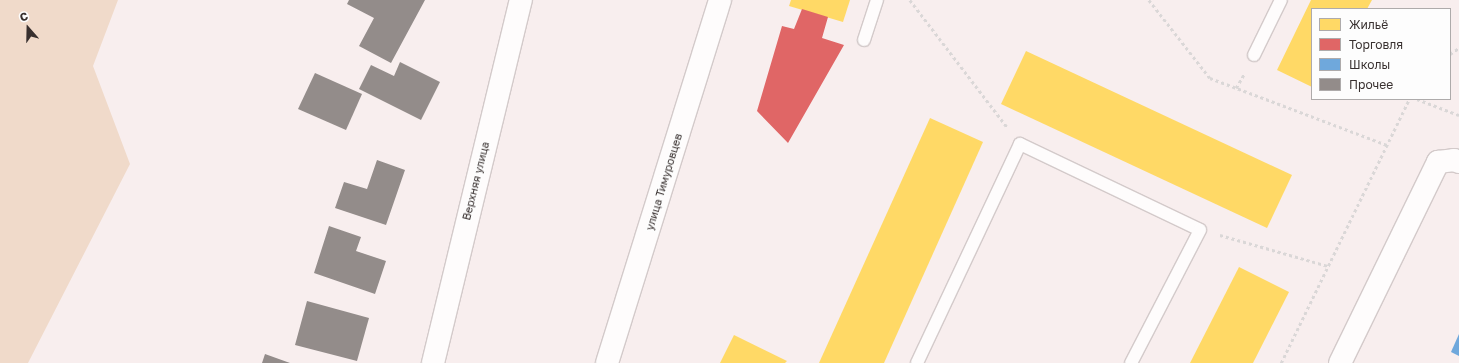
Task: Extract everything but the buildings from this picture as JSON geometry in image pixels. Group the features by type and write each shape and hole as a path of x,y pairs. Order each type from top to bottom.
{"street":[{"name":"Верхняя улица","path":"433,363 521,0"},
{"name":"улица Тимуровцев","path":"607,363 720,0"},
{"path":"1340,363 1438,162 1454,160 1459,162"}],"lane":[{"path":"864,40 876,0"},
{"path":"1254,55 1281,0"},
{"path":"917,363 1020,144 1200,230 1131,363"}],"path":[{"path":"910,0 1020,144"},
{"path":"1149,0 1210,78 1387,145"},
{"path":"1281,363 1410,100"},
{"path":"1420,100 1459,115"},
{"path":"1200,230 1328,266"}],"shaded area":[{"path":"0,0 118,0 93,66 130,164 28,363 0,363"}]}
